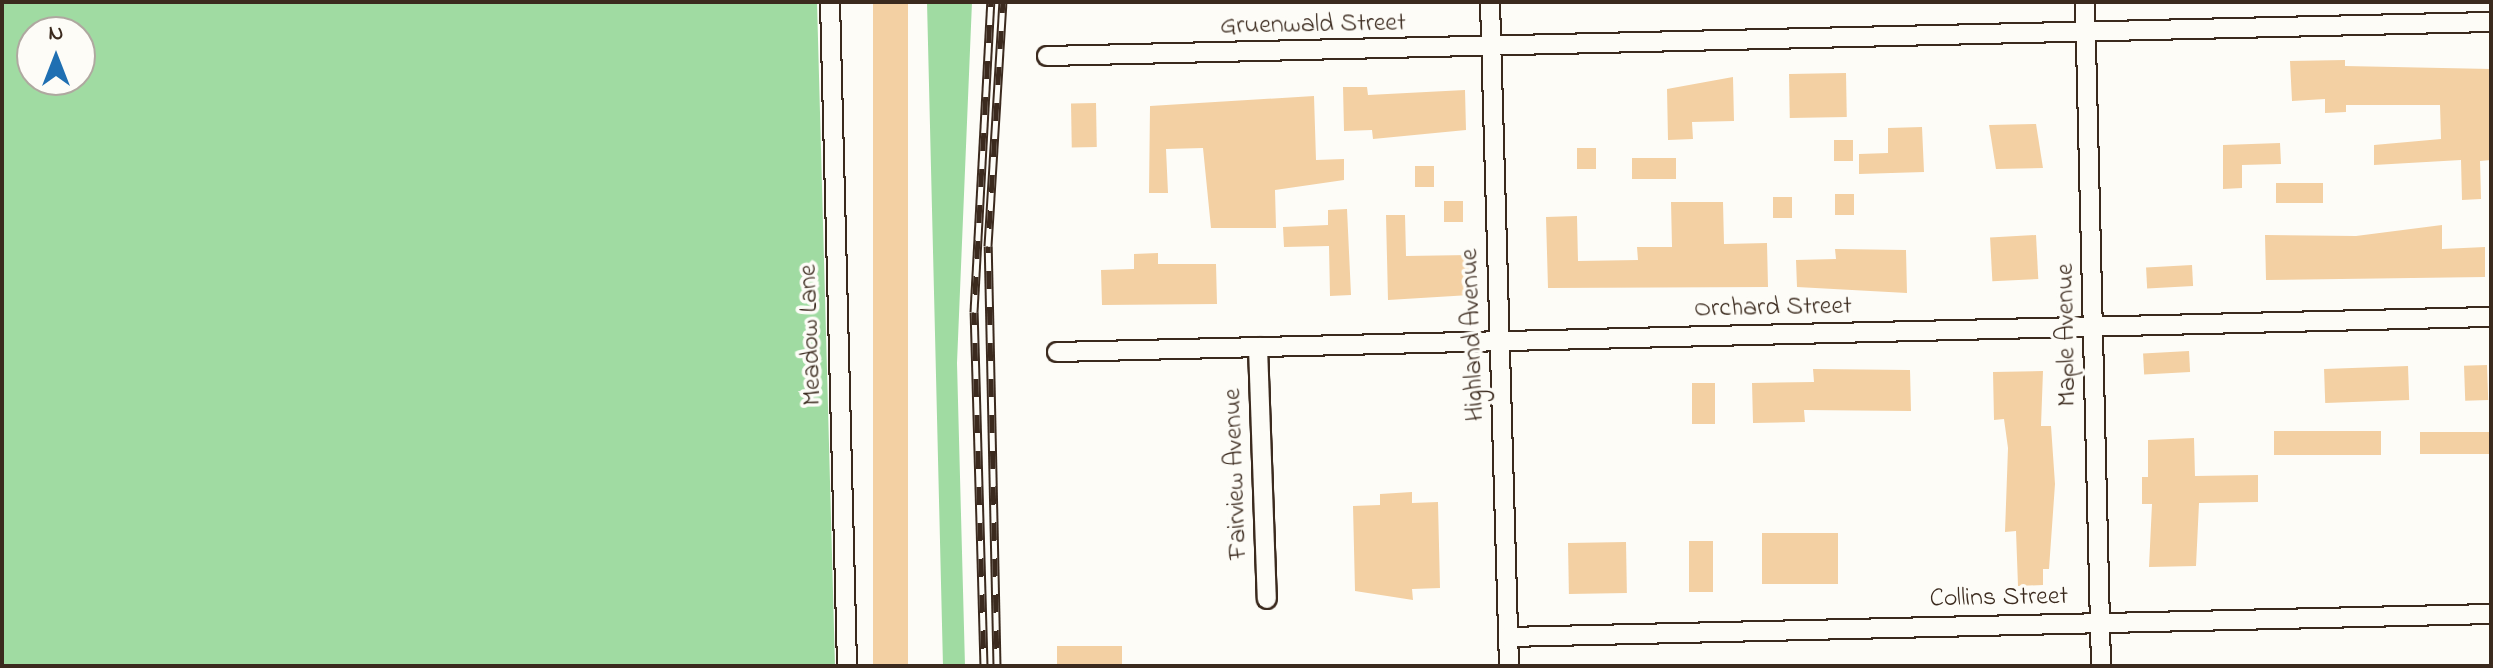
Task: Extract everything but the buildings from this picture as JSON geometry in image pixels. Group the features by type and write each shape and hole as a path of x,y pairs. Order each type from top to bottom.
{"street":[{"name":"Meadow Lane","path":"830,2 847,666"},
{"name":"Highland Avenue","path":"1490,2 1509,666"},
{"name":"Maple Avenue","path":"2085,2 2101,666"},
{"name":"Gruenwald Street","path":"1047,56 1492,49 2491,22"},
{"name":"Orchard Street","path":"1057,352 2491,317"},
{"name":"Fairview Avenue","path":"1258,347 1267,599"},
{"name":"Collins Street","path":"1508,637 2491,614"}],"green space":[{"path":"2,2 817,2 835,666 2,666"},
{"path":"927,2 972,2 957,363 965,666 943,666"}],"railway":[{"path":"984,666 974,312 991,2"},
{"path":"997,666 988,246 1003,2"}]}
